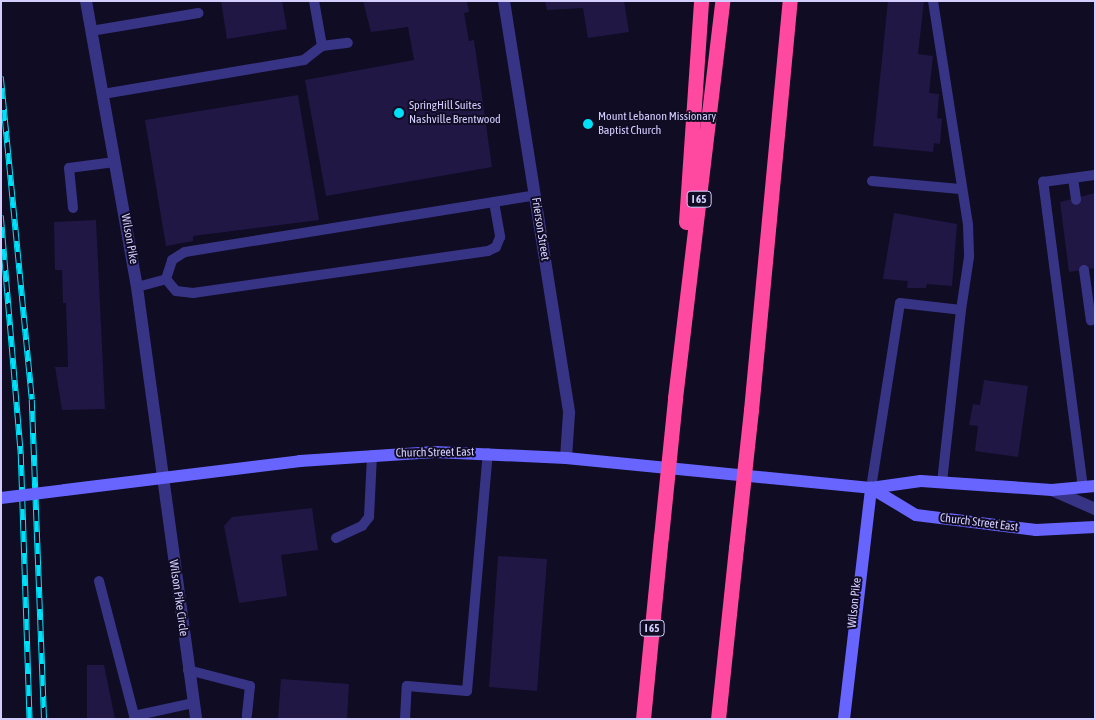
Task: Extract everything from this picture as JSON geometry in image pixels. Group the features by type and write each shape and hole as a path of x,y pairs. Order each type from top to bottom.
{"highway":[{"path":"675,398 701,1"},
{"name":"I 65","path":"643,719 675,398 722,1"},
{"path":"718,719 751,410 790,1"}],"main road":[{"name":"Church Street East","path":"1,498 372,455 488,453 566,458 871,488 942,483 1052,490 1089,487"},
{"name":"Church Street East","path":"871,488 916,515 1036,530 1095,527"},
{"name":"Wilson Pike","path":"844,719 871,488"}],"street":[{"name":"Wilson Pike","path":"86,1 137,287 161,478"},
{"name":"Frierson Street","path":"504,1 569,413 566,458"},
{"name":"Wilson Pike Circle","path":"161,478 196,719"},
{"path":"1052,490 1095,509"}],"lane":[{"path":"314,1 322,46"},
{"path":"932,1 969,257 961,310 942,483"},
{"path":"91,31 199,13"},
{"path":"103,94 304,60 322,46 348,43"},
{"path":"73,208 69,168 115,162"},
{"path":"1089,487 1043,182 1095,175"},
{"path":"1073,178 1076,200"},
{"path":"872,181 960,189"},
{"path":"166,279 172,260 185,252 535,195"},
{"path":"166,279 176,291 193,293 488,251 496,247 500,237 494,202"},
{"path":"1084,270 1091,321"},
{"path":"137,287 166,279"},
{"path":"871,488 900,303 961,310"},
{"path":"405,719 407,686 467,690 488,453"},
{"path":"336,538 362,526 369,516 372,455"},
{"path":"99,581 134,718 193,703"},
{"path":"188,670 250,686 247,716"}],"building":[{"path":"221,1 282,1 287,29 227,39"},
{"name":"SpringHill Suites Nashville Brentwood","path":"363,1 467,1 469,12 464,13 469,41 474,40 492,167 326,196 305,80 414,60 408,27 371,32"},
{"path":"545,1 624,1 629,32 588,38 583,8 547,10"},
{"path":"888,1 924,1 918,54 933,56 929,93 939,94 937,118 942,119 940,144 934,143 933,152 873,146"},
{"path":"298,95 319,220 193,236 193,241 166,246 145,120"},
{"path":"1095,193 1095,268 1069,272 1060,202"},
{"path":"894,213 957,224 952,286 927,284 926,288 907,288 908,281 883,279"},
{"path":"96,220 105,409 62,410 55,367 68,367 66,303 63,303 62,270 55,270 54,222"},
{"path":"984,380 1028,386 1018,457 975,451 978,426 969,425 973,404 980,405"},
{"path":"312,508 318,550 281,555 287,596 239,603 224,526 232,517"},
{"path":"498,556 547,559 537,691 489,687"},
{"path":"87,665 104,665 115,719 87,719"},
{"path":"281,679 349,684 347,719 278,719"}],"railway":[{"path":"1,77 32,400 44,719"},
{"path":"1,216 21,454 30,719"}],"place":[{"name":"SpringHill Suites Nashville Brentwood","path":"399,113"},
{"name":"Mount Lebanon Missionary Baptist Church","path":"588,124"}]}
